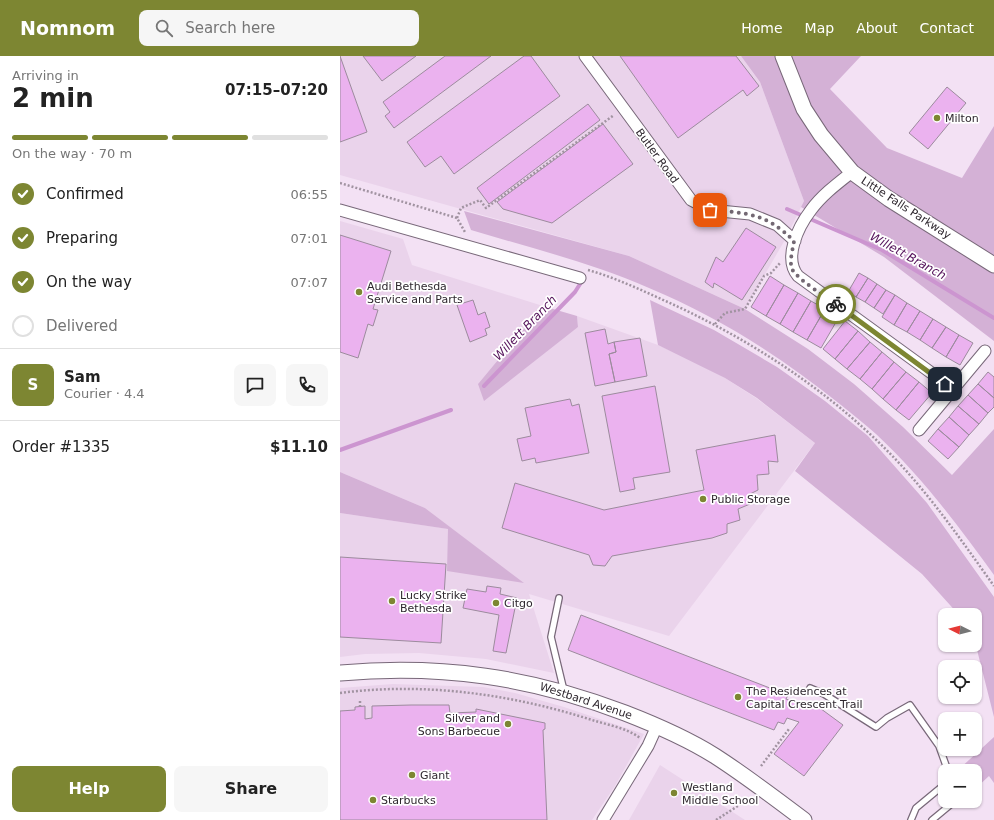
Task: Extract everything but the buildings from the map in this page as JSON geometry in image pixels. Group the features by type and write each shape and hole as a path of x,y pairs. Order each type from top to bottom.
{"street":[{"name":"Butler Road","path":"585,56 690,200 710,210 750,214 777,225 794,241"},
{"name":"Little Falls Parkway","path":"783,56 804,109 822,135 852,172 889,199 994,265"},
{"path":"852,172 811,210 794,241 791,262 792,269 798,276 937,377 952,390"},
{"path":"340,210 582,274"},
{"path":"919,430 985,351"},
{"name":"Westbard Avenue","path":"340,672 443,670 488,675 564,692 657,726 714,755 804,820"},
{"path":"603,820 648,746 657,726"}],"lane":[{"path":"559,598 551,637 564,692"},
{"path":"810,688 824,694 876,727 887,718 910,705 939,746 945,764"},
{"path":"911,820 916,808 938,790"},
{"path":"932,820 947,808"}],"path":[{"path":"457,218 461,208 480,200 486,208 623,109"},
{"path":"340,183 457,218 465,233"},
{"path":"458,231 472,235"},
{"path":"715,324 725,313 745,309 764,276 771,273 781,262 784,262"},
{"path":"582,274 632,285 715,324 788,369 867,430 930,498 994,586"},
{"path":"340,693 374,690 427,690 493,695 557,709 620,729 634,734 648,746"},
{"path":"360,700 360,707"},
{"path":"761,766 789,729"},
{"path":"716,820 744,802"}],"shaded area":[{"path":"340,56 741,56 760,82 804,201 786,238 745,309 629,256 340,175"},
{"path":"741,56 861,56 830,89 887,148 962,178 994,126 994,341 884,257 801,207 804,201 760,82"},
{"path":"464,211 629,256 745,309 808,349 854,384 903,427 952,475 994,429 994,575 924,484 893,450 872,430 841,405 773,355 725,325 675,299 627,279 561,256 471,230"},
{"path":"340,221 403,239 412,265 543,306 478,384 578,327 577,316 658,345 725,378 756,398 815,443 669,636 529,594 554,673 486,659 419,653 365,654 340,657 340,513 449,529 522,583 425,508 340,472"},
{"path":"650,300 714,330 777,367 825,401 868,436 927,503 994,597 994,717 982,670 982,660 980,660 978,652 982,652 982,608 953,608 922,574 795,471 815,443 757,398 725,378 658,345"},
{"path":"543,306 577,316 578,327 484,401 478,384"},
{"path":"340,472 425,508 524,583 447,571 448,529 340,513"},
{"path":"393,684 483,687 515,693 564,707 644,734 615,786 592,820 340,820 340,688"},
{"path":"994,737 994,783 989,776 982,782 982,764 965,764 973,756 982,756 982,748"},
{"name":"Westland Middle School","path":"660,765 745,820 629,820"}],"waterway":[{"name":"Willett Branch","path":"787,209 882,250 994,318"},
{"name":"Willett Branch","path":"484,386 575,292 580,284"},
{"name":"Willett Branch","path":"340,450 451,410"}],"way so far":[{"path":"710,210 750,214 777,225 794,241 791,262 792,269 798,276 836,304"}],"place":[{"name":"Milton","path":"937,118"},
{"name":"Audi Bethesda Service and Parts","path":"359,292"},
{"name":"Public Storage","path":"703,499"},
{"name":"Lucky Strike Bethesda","path":"392,601"},
{"name":"Citgo","path":"496,603"},
{"name":"The Residences at Capital Crescent Trail","path":"738,697"},
{"name":"Silver and Sons Barbecue","path":"508,724"},
{"name":"Giant","path":"412,775"},
{"name":"Westland Middle School","path":"674,793"},
{"name":"Starbucks","path":"373,800"}],"route":[{"path":"836,304 945,384"}]}
